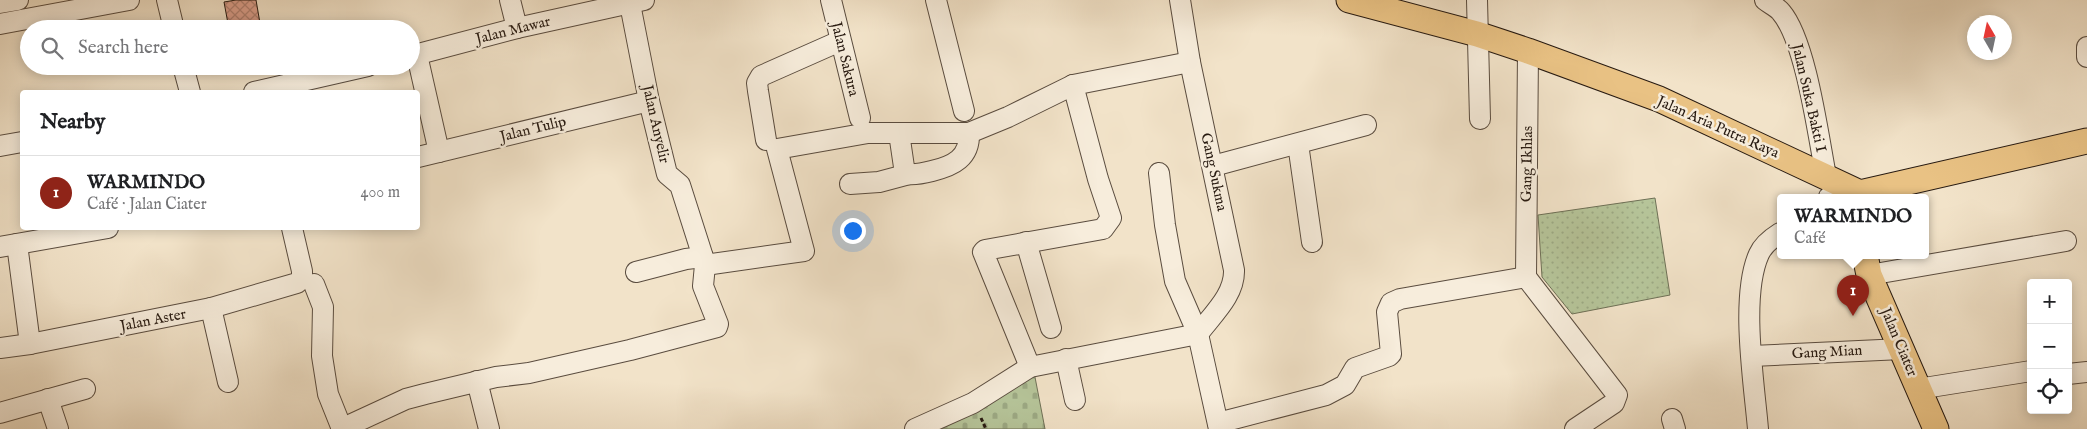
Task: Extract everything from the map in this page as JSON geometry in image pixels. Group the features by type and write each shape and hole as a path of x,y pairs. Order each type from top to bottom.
{"main road":[{"name":"Jalan Aria Putra Raya","path":"1349,0 1477,34 1658,99 1844,190"},
{"path":"1844,190 2087,141"},
{"name":"Jalan Ciater","path":"1867,265 1936,429"}],"street":[{"path":"0,3 18,0"},
{"path":"22,20 129,0"},
{"path":"167,0 172,20"},
{"path":"510,0 517,28"},
{"name":"Jalan Sakura","path":"831,0 860,118"},
{"path":"936,0 964,110"},
{"name":"Gang Sukma","path":"1180,0 1190,62 1234,270 1234,281 1231,290 1198,334"},
{"path":"1476,0 1480,119"},
{"name":"Jalan Suka Bakti I","path":"1765,0 1780,11 1794,32 1807,80 1844,190"},
{"name":"Jalan Mawar","path":"420,53 517,28 637,2"},
{"name":"Jalan Anyelir","path":"477,381 529,373 630,350 717,327 718,324 703,286 704,261 680,185 667,174 649,101 637,2"},
{"path":"0,24 20,20"},
{"path":"766,140 757,83 761,76 840,41"},
{"path":"2087,47 2087,56"},
{"name":"Gang Ikhlas","path":"1526,277 1528,51"},
{"path":"636,272 686,259 704,261 804,251 777,149 868,133 970,133 1008,117 1073,84 1190,62"},
{"path":"185,75 189,90"},
{"path":"263,90 329,75"},
{"path":"419,75 439,152"},
{"path":"1030,367 983,256 985,250 1103,229 1111,218 1098,179 1073,84"},
{"name":"Jalan Tulip","path":"420,157 649,101"},
{"path":"1213,166 1366,126"},
{"path":"899,133 904,167 909,174"},
{"path":"850,184 879,182 948,167 960,161 968,148 970,133"},
{"path":"0,146 20,142"},
{"path":"1298,144 1312,242"},
{"path":"1159,173 1174,281 1198,334 1219,426 1326,395 1345,385 1355,368 1391,354 1387,312 1390,303 1400,299 1526,277 1617,396 1614,403 1575,429"},
{"path":"30,344 9,246 97,230"},
{"path":"292,230 302,271 323,306 322,356 328,394 341,429 406,400 477,381 489,429"},
{"path":"1758,429 1752,356 1751,288 1754,268 1760,252 1777,235"},
{"path":"1929,258 2066,241"},
{"path":"1026,242 1051,328"},
{"path":"1867,265 1917,259"},
{"name":"Jalan Aster","path":"0,348 30,344 211,308 308,281"},
{"path":"211,308 228,382"},
{"path":"915,429 973,403 1030,367 1198,334"},
{"name":"Gang Mian","path":"1752,356 1902,349"},
{"path":"1066,359 1075,400"},
{"path":"1918,389 2027,372"},
{"path":"2072,374 2087,372"},
{"path":"0,413 85,389"},
{"path":"48,400 58,429"}],"green space":[{"path":"1655,198 1670,295 1572,314 1542,277 1538,215"},
{"path":"1034,372 1045,429 927,429"}],"building":[{"path":"256,0 259,20 227,20 224,2"}],"place":[{"name":"WARMINDO","path":"1853,316"}]}
